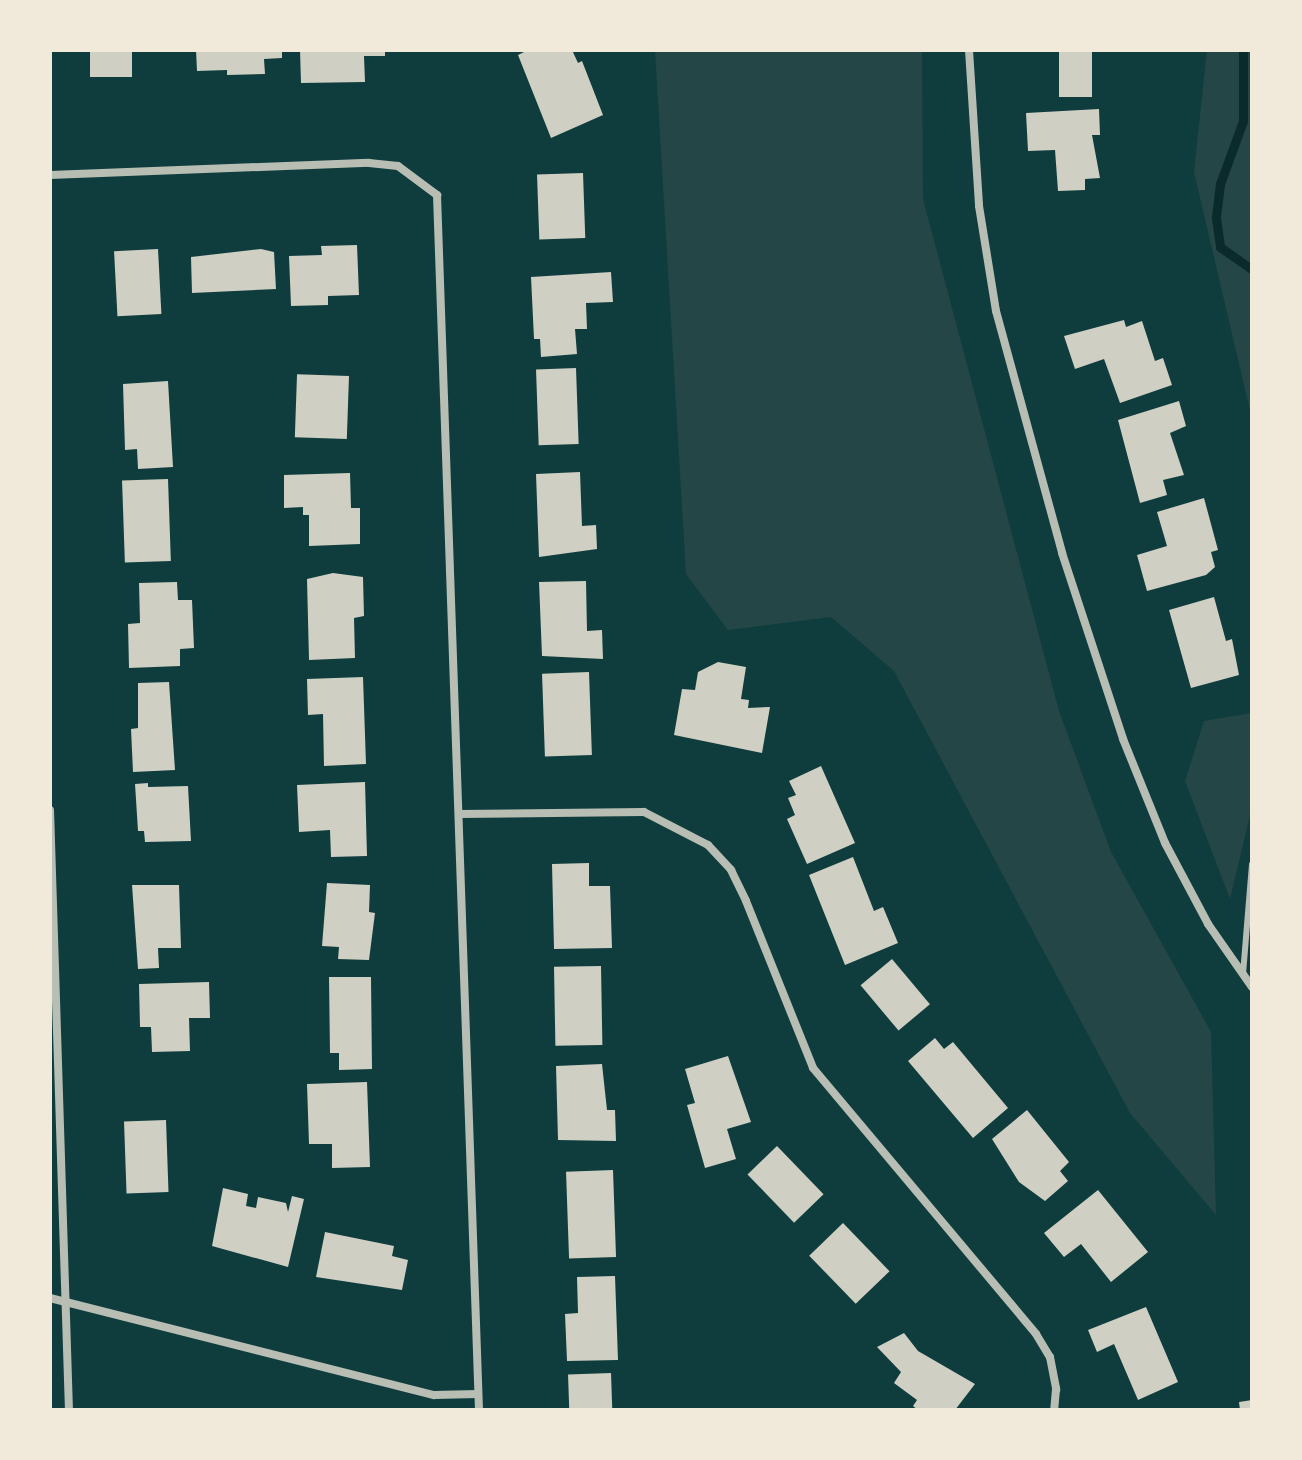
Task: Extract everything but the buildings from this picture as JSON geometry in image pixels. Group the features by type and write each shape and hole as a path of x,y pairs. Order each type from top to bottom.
{"street":[{"path":"969,50 979,206 996,311 1062,553 1123,739 1165,843 1208,924 1252,987"},
{"path":"50,175 369,163 398,166 437,195 479,1410"},
{"path":"50,810 69,1410"},
{"path":"459,814 644,812 708,845 731,870 746,901 813,1068 1036,1334 1050,1357 1056,1389 1054,1410"},
{"path":"50,1298 434,1395 478,1394"}],"lane":[{"path":"1243,974 1252,864"}],"shaded area":[{"path":"655,50 922,50 923,199 1059,711 1111,852 1211,1032 1216,1215 1130,1113 894,671 831,617 728,630 686,574"},
{"path":"1207,50 1252,50 1252,419 1194,172"},
{"path":"1252,713 1252,807 1230,899 1185,781 1204,721"}],"waterway":[{"path":"1243,50 1243,121 1220,184 1216,218 1220,247 1252,269"}]}
